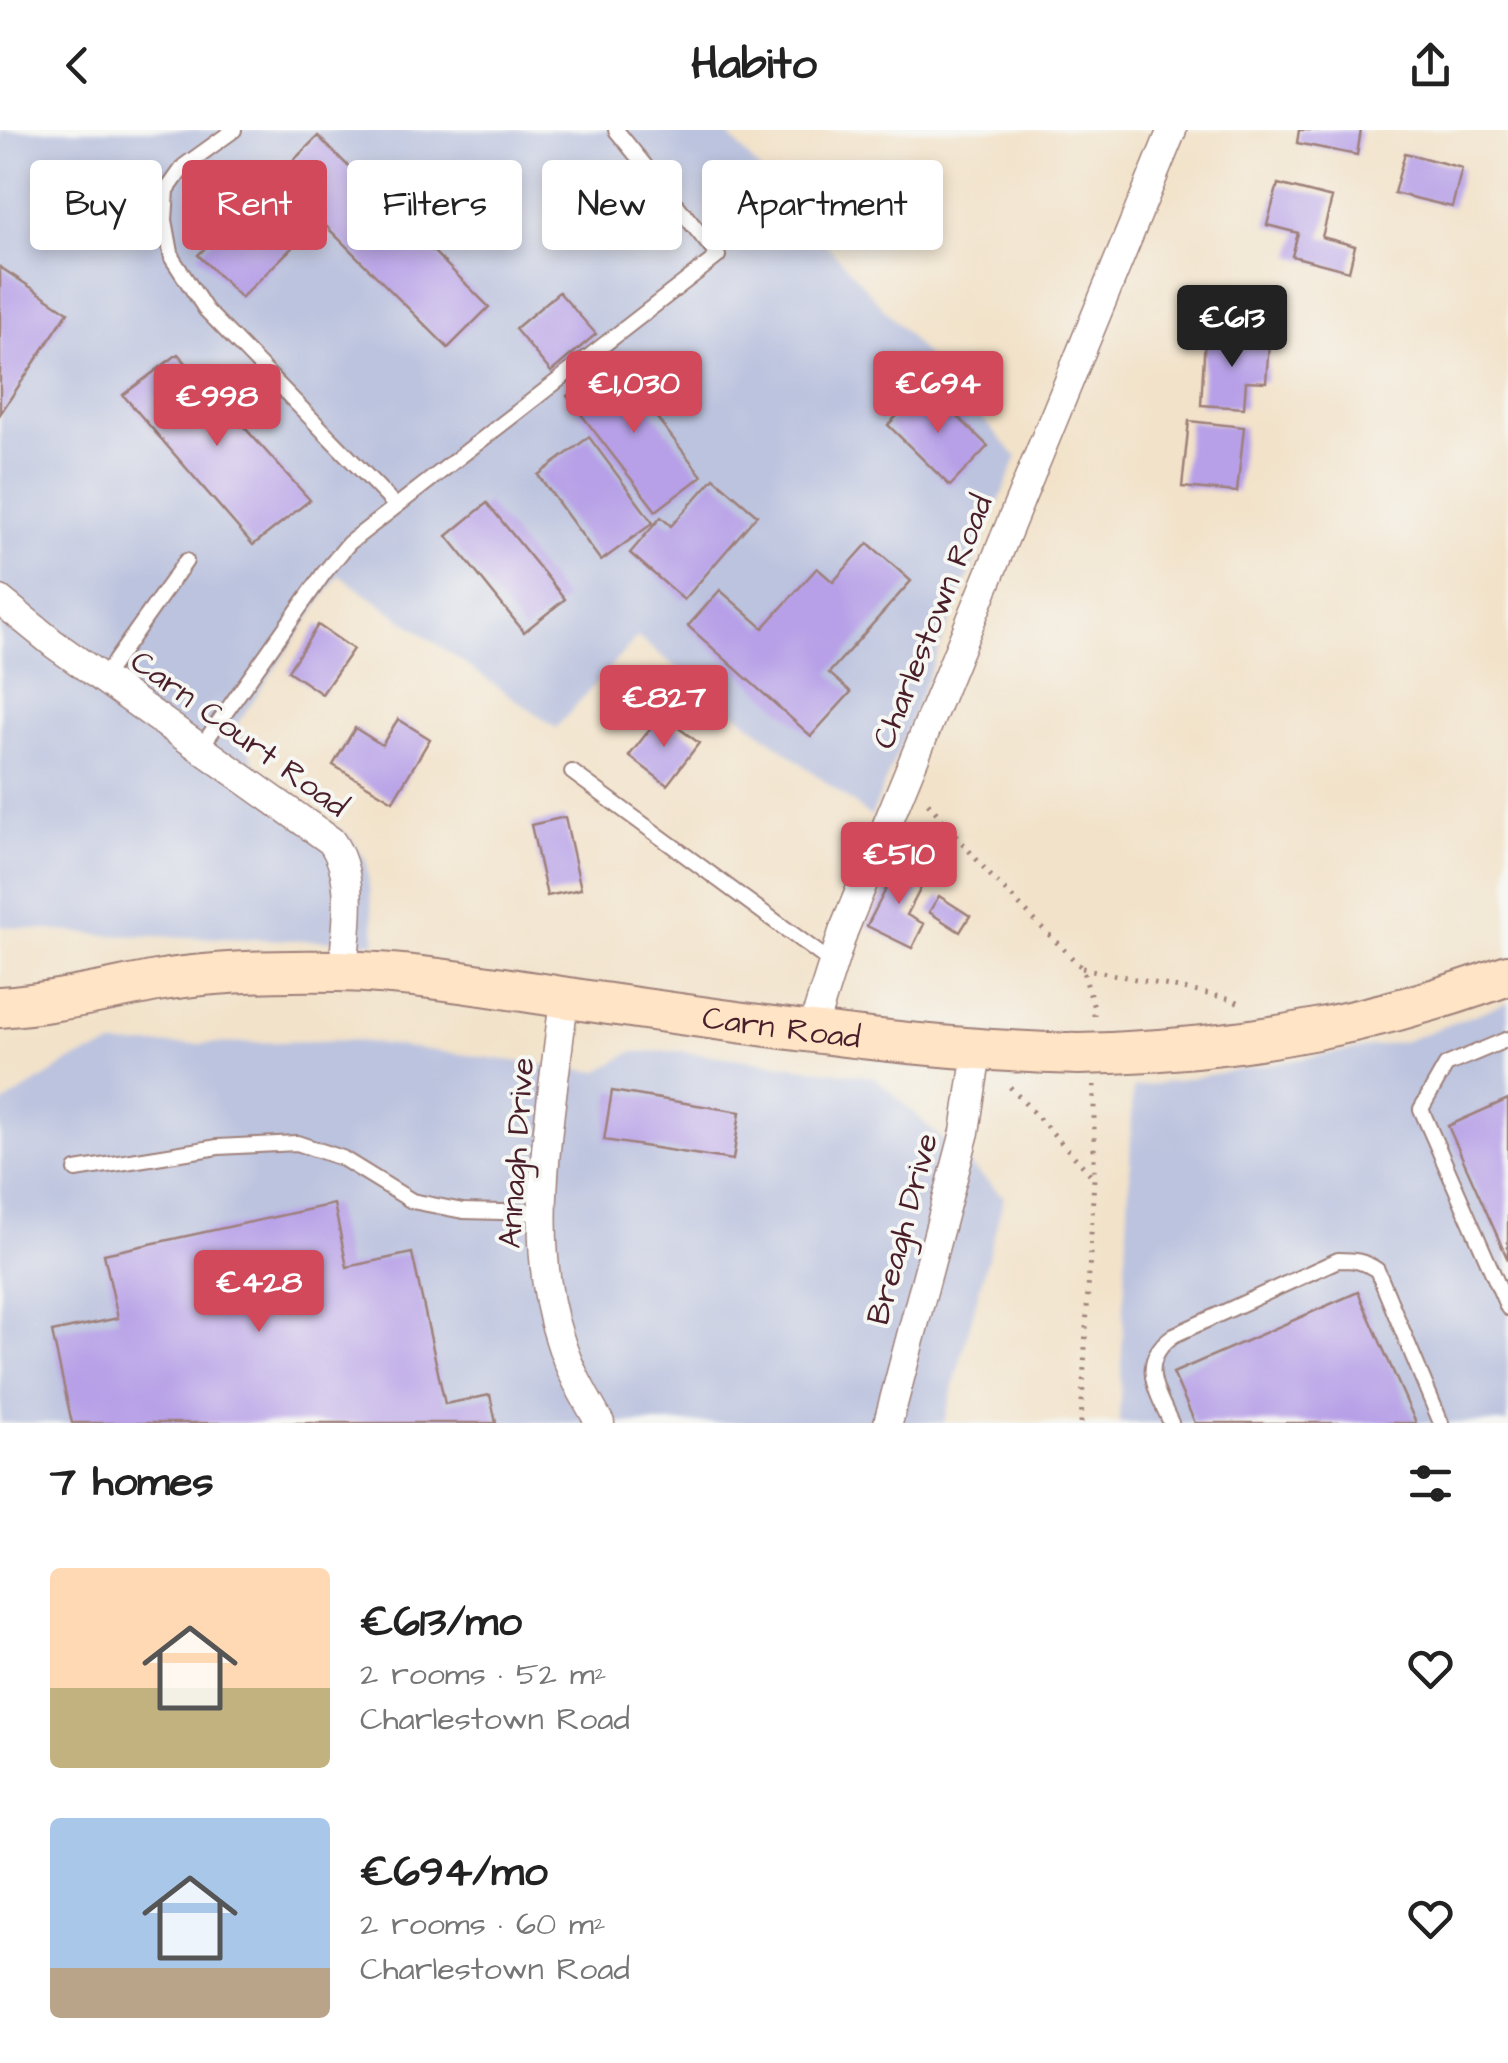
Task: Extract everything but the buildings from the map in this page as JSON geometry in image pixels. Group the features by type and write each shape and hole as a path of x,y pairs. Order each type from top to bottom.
{"main road":[{"name":"Carn Road","path":"0,1007 48,1004 160,981 224,974 342,971 449,980 812,1033 977,1052 1095,1054 1181,1050 1296,1035 1433,1000 1508,975"},
{"name":"Carn Road","path":"0,1030 48,1004"}],"street":[{"name":"Charlestown Road","path":"812,1033 832,963 1172,130"},
{"name":"Carn Court Road","path":"0,600 103,678 314,826 341,854 347,881 342,971"},
{"name":"Annagh Drive","path":"564,997 543,1213 546,1286 559,1340 600,1423"},
{"name":"Breagh Drive","path":"888,1423 965,1132 977,1052"}],"lane":[{"path":"234,130 184,166 167,190 165,220 172,258 206,310 396,506"},
{"path":"201,747 349,543 718,256 616,130"},
{"path":"103,678 186,562"},
{"path":"572,772 832,963"},
{"path":"1508,1039 1446,1065 1421,1108 1508,1308"},
{"path":"76,1170 218,1147 296,1143 342,1158 412,1202 463,1210 543,1213"},
{"path":"1170,1423 1152,1372 1160,1344 1338,1260 1366,1262 1377,1270 1441,1423"}],"path":[{"path":"1082,968 1232,999 1248,1008"},
{"path":"977,1052 1094,1178"}],"shaded area":[{"path":"0,130 724,130 751,160 702,160 702,250 832,250 1017,457 871,817 637,637 556,728 339,575 237,724 255,764 350,837 366,860 376,942 104,935 0,926"},
{"path":"1508,1002 1508,1423 1119,1423 1133,1088 1405,1041"},
{"path":"352,1040 598,1072 632,1052 679,1051 875,1077 1004,1197 944,1423 0,1423 0,1106 70,1061 112,1046"}]}
